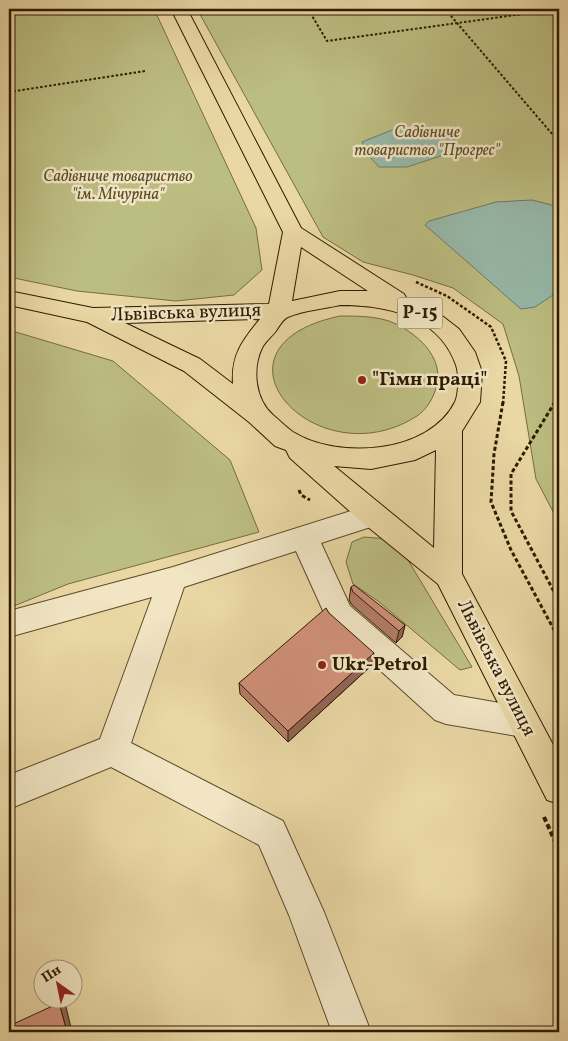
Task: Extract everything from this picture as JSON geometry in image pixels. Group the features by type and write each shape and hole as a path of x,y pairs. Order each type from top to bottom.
{"main road":[{"path":"179,9 293,232 412,309"},
{"path":"260,418 246,394 244,369 251,346 279,310 293,232"},
{"name":"Львівська вулиця","path":"9,298 92,316 192,365 260,418"},
{"name":"Р-15","path":"279,310 340,298 380,300 412,309 433,320 451,335 464,352 470,372 468,402 449,430"},
{"name":"Львівська вулиця","path":"92,316 279,310"},
{"name":"Р-15","path":"260,418 284,438"},
{"path":"284,438 325,455 371,459 415,450 449,430"},
{"name":"Львівська вулиця","path":"448,575 449,430"},
{"name":"Львівська вулиця","path":"284,438 373,515 448,575 559,788"}],"lane":[{"path":"9,624 173,579 373,515"},
{"path":"304,537 338,615 446,709 523,722"},
{"path":"9,792 112,750 173,579"},
{"path":"112,750 271,833 306,912 351,1032"}],"path":[{"path":"308,9 327,41 559,9"},
{"path":"445,9 559,142"},
{"path":"9,92 145,71"},
{"path":"559,395 510,474 511,512 559,601"}],"green space":[{"name":"Садівниче товариство \"ім. Мічуріна\"","path":"9,9 154,9 256,228 262,270 234,295 176,301 77,291 9,277"},
{"name":"Садівниче товариство \"Прогрес\"","path":"197,9 559,9 559,523 536,479 519,376 503,324 453,288 363,262 323,237"},
{"path":"340,316 371,317 389,321 409,331 426,347 437,366 438,377 433,396 420,414 379,432 342,432 310,421 286,402 274,378 276,354 297,332"},
{"path":"9,330 113,361 230,460 259,532 68,584 9,608"},
{"path":"364,537 388,539 408,560 472,667 460,670 378,601 353,584 346,562 352,542"}],"shaded area":[{"path":"402,126 453,137 459,150 407,167 379,167 370,157 362,142"},
{"path":"532,200 559,207 559,291 535,307 521,309 425,225 429,221 496,202"}],"building":[{"path":"354,585 405,625 399,631 353,592 351,587"},
{"path":"326,608 329,613 374,653 288,731 239,683"},
{"path":"48,1008 60,1008 67,1032 9,1032 9,1026"}],"place":[{"name":"\"Гімн праці\"","path":"362,380"},
{"name":"Ukr-Petrol","path":"322,665"}]}
